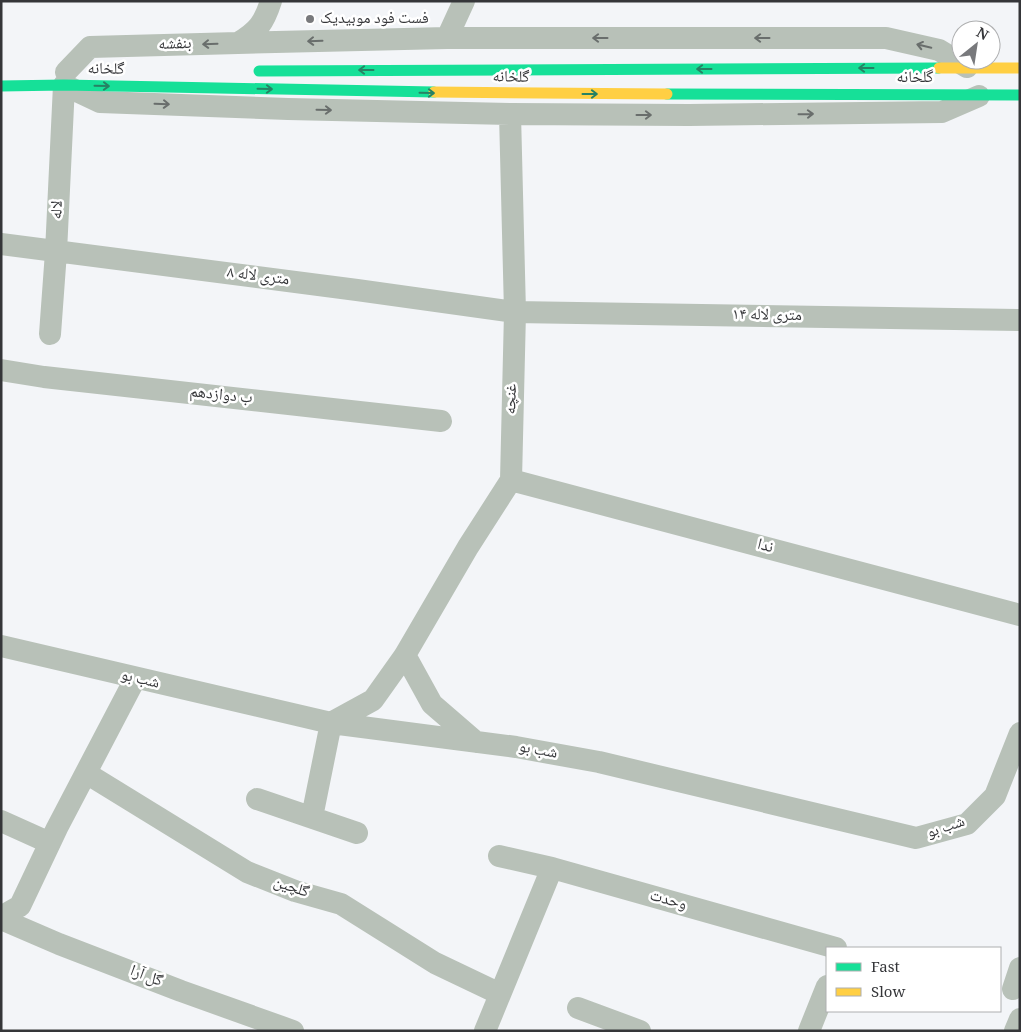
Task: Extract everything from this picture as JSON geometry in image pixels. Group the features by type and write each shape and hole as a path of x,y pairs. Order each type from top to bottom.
{"main road":[{"name":"گلخانه","path":"244,71 951,68"},
{"name":"گلخانه","path":"1001,68 1020,68"},
{"name":"گلخانه","path":"1,86 68,75 509,94 1020,95"}],"street":[{"path":"238,43 254,34 266,18 271,1"},
{"path":"447,38 464,1"},
{"name":"بنفشه","path":"68,75 90,47 447,38 886,38 939,50 951,58"},
{"path":"68,75 100,102 510,114 689,116 942,112 982,95"},
{"name":"لاله","path":"50,334 68,75"},
{"name":"غنچه","path":"510,114 515,312 510,480"},
{"name":"۸ متری لاله","path":"1,244 515,312"},
{"name":"۱۴ متری لاله","path":"515,312 1020,320"},
{"name":"ب دوازدهم","path":"1,370 44,377 441,421"},
{"path":"312,817 331,723 373,700 405,655 468,547 510,480"},
{"name":"ندا","path":"510,480 1020,615"},
{"name":"شب بو","path":"1,646 331,723 516,747 599,762 916,838 967,824 995,796 1020,733"},
{"path":"405,655 432,704 476,742"},
{"name":"گل آرا","path":"1,918 20,906 50,843 136,679"},
{"name":"گلچین","path":"86,773 247,872 295,891 341,904 435,963 500,994"},
{"path":"257,800 358,833"},
{"path":"1,821 50,843"},
{"name":"وحدت","path":"499,856 552,868 832,947"},
{"path":"484,1031 552,868"},
{"name":"گل آرا","path":"1,918 181,991 293,1031"},
{"path":"1011,988 1020,968"},
{"path":"809,1031 826,988"},
{"path":"578,1008 640,1031"},
{"path":"1015,1031 1020,1019"}],"traffic: fast":[{"path":"259,71 939,68"},
{"path":"1,86 64,85 434,92"},
{"path":"667,94 1020,95"}],"traffic: slow":[{"path":"939,68 1020,68"},
{"path":"434,92 667,94"}],"place":[{"name":"فست فود موبیدیک","path":"310,19"}]}
